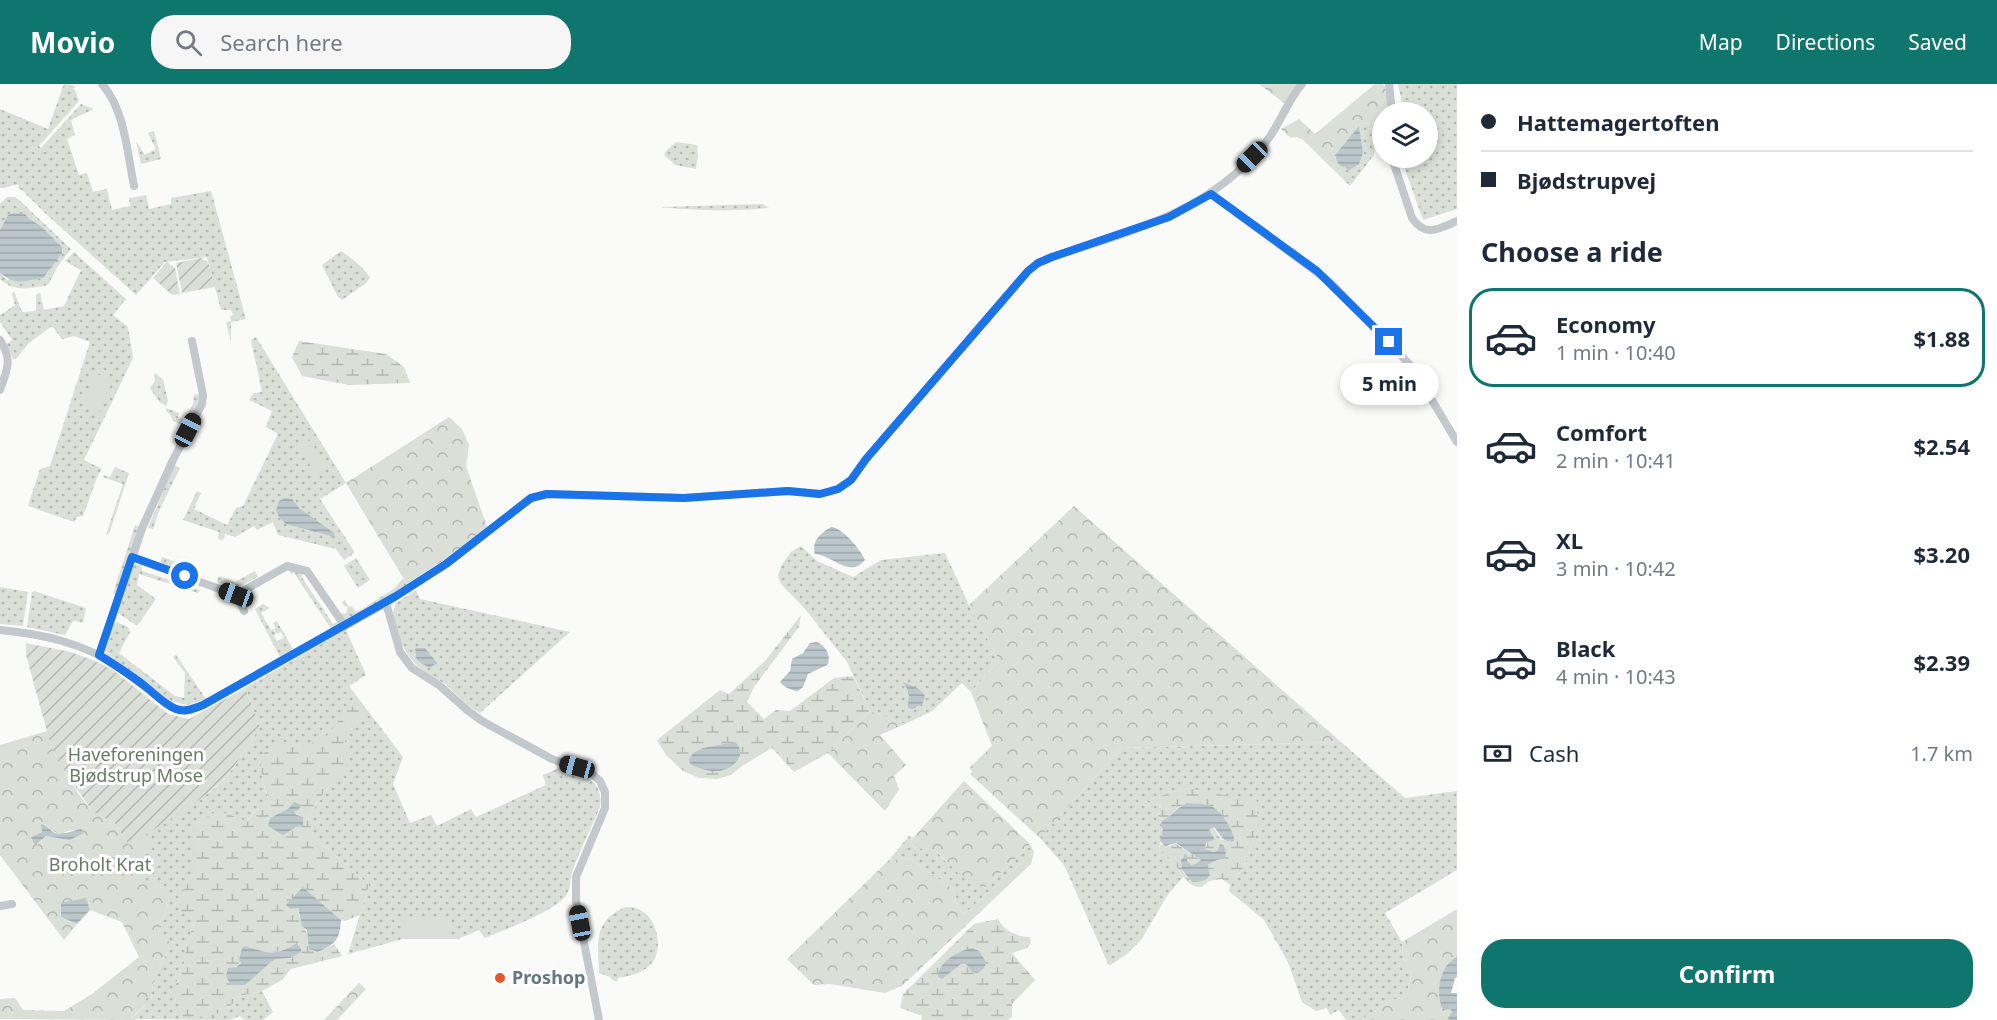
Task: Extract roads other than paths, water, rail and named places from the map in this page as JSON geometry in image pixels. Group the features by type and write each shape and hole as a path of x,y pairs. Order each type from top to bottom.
{"street":[{"path":"102,84 114,100 134,186"},
{"path":"0,630 57,639 99,655 176,709 188,710 203,705 386,603 446,564 524,502 539,496 547,494 684,498 788,491 820,494 838,489 851,480 866,459 1028,271 1038,263 1052,257 1169,217 1211,194 1264,145 1302,84"},
{"path":"1389,84 1391,102"},
{"path":"1395,168 1412,218 1417,225 1428,231 1457,221"},
{"path":"1211,194 1330,282 1412,367 1457,442"},
{"path":"0,340 9,360 0,390"},
{"path":"99,655 132,557 160,487 202,404 203,395 192,341"},
{"path":"132,557 236,595 244,610"},
{"path":"236,595 287,566 307,571 340,619"},
{"path":"386,603 400,652 412,668 440,686 482,721 552,759 591,773 603,786 605,808 580,866 575,888 599,1020"},
{"path":"0,906 12,904"}],"place":[{"name":"Proshop","path":"500,978"}],"park label":[{"name":"Haveforeningen Bjødstrup Mose","path":"136,765"},
{"name":"Broholt Krat","path":"100,865"}]}
